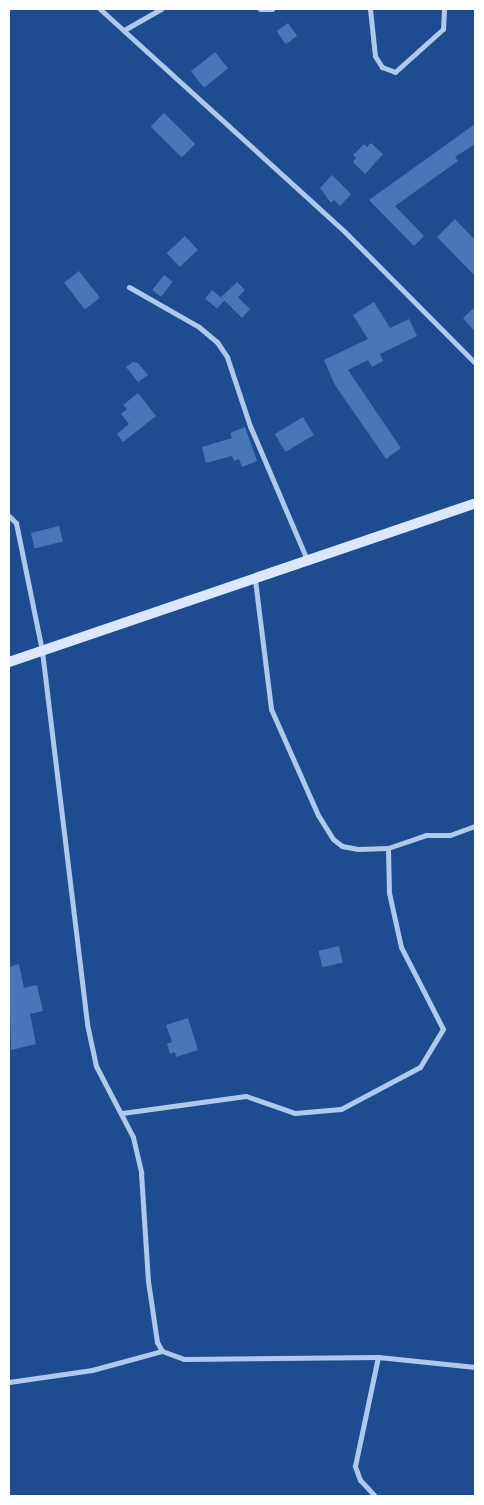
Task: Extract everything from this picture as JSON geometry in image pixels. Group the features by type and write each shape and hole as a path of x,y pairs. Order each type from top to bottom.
{"main road":[{"path":"9,662 308,562 475,503"}],"street":[{"path":"100,9 345,232 475,363"},
{"path":"124,30 161,9"},
{"path":"260,9 272,9"},
{"path":"370,9 375,56 382,67 395,72 443,29 444,9"},
{"path":"130,287 198,327 218,342 227,357 250,426 308,562"},
{"path":"9,516 16,523 42,651 86,1024 96,1066 133,1137 141,1173 148,1281 157,1342 162,1351"},
{"path":"255,580 271,709 318,815 333,839 342,846 388,848 426,835 450,835 475,826"},
{"path":"122,1113 246,1096 295,1113 341,1109 420,1067 443,1029 401,947 389,893 388,848"},
{"path":"9,1382 92,1370 162,1351 184,1359 378,1357 475,1367"},
{"path":"375,1496 360,1480 354,1466 378,1357"}],"building":[{"path":"288,23 297,36 286,44 277,31"},
{"path":"215,52 228,68 204,88 191,72"},
{"path":"164,113 195,144 182,158 151,126"},
{"path":"475,124 475,144 455,157 458,161 395,206 424,236 414,246 369,200"},
{"path":"371,143 383,154 365,174 353,162 356,158 353,155 364,144 367,147"},
{"path":"332,175 351,194 340,206 334,200 331,203 320,188"},
{"path":"455,219 475,240 475,276 437,237"},
{"path":"185,236 198,250 180,267 167,253"},
{"path":"79,271 100,298 85,309 64,283"},
{"path":"164,275 173,282 161,297 152,290"},
{"path":"237,282 245,290 238,297 250,309 242,318 221,297"},
{"path":"212,290 224,300 217,309 205,298"},
{"path":"374,302 390,328 409,319 417,336 380,354 383,361 372,367 368,360 348,370 401,448 386,459 335,385 324,360 368,339 353,315"},
{"path":"475,307 475,332 463,318"},
{"path":"133,362 138,363 148,375 138,382 126,367"},
{"path":"138,393 156,416 123,442 117,434 129,424 121,414 127,409 123,405"},
{"path":"303,417 314,435 286,452 275,434"},
{"path":"245,427 257,461 242,467 239,459 234,461 232,456 206,463 202,447 232,438 230,433"},
{"path":"59,526 63,542 35,549 31,533"},
{"path":"339,946 343,963 322,967 319,951"},
{"path":"19,964 24,988 37,985 43,1011 30,1014 36,1044 11,1050 9,967"},
{"path":"188,1018 198,1050 176,1057 175,1052 170,1054 167,1044 172,1042 166,1025"}]}
